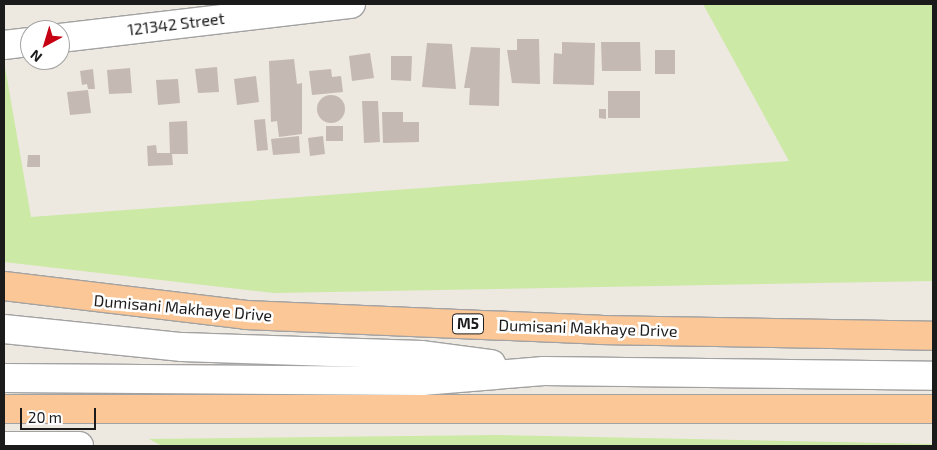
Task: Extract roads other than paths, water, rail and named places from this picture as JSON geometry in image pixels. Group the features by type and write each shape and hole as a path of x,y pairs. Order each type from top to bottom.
{"main road":[{"name":"Dumisani Makhaye Drive","path":"4,286 246,315 600,330 933,336"},
{"path":"4,409 933,409"}],"street":[{"name":"121342 Street","path":"70,37 351,4"},
{"path":"4,45 20,43"},
{"path":"4,329 182,347 421,355 544,370"},
{"path":"4,378 422,381 544,370 933,376"},
{"path":"4,446 79,446"}]}
